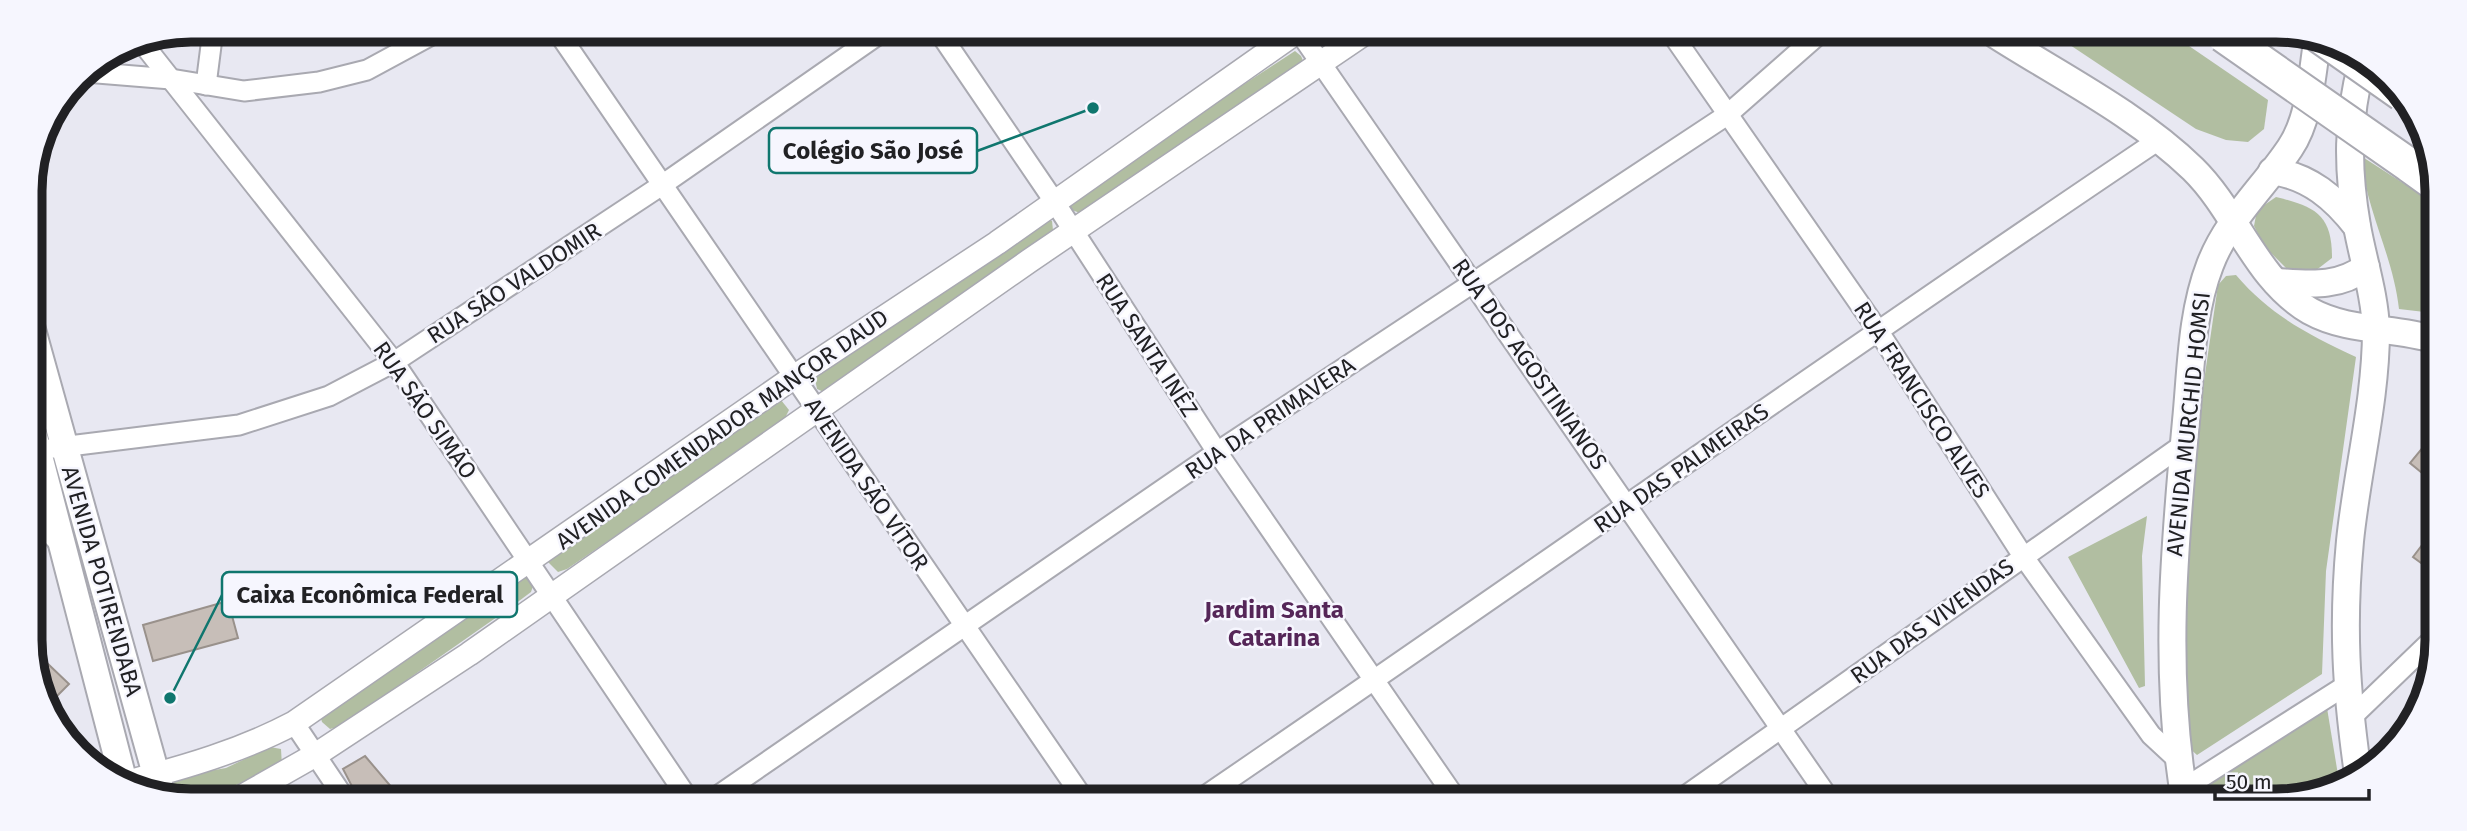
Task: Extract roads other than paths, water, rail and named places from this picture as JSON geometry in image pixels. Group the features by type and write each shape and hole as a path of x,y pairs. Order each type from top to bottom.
{"highway":[{"path":"2233,42 2422,174"}],"main road":[{"path":"2008,42 2160,139 2196,171 2254,256 2289,296 2331,322 2425,338"},
{"name":"AVENIDA MURCHID HOMSI","path":"2177,789 2179,761 2172,699 2171,603 2174,539 2197,314 2211,262 2233,222 2291,147 2302,125 2316,48"},
{"path":"2357,765 2345,686 2343,628 2350,538 2370,409 2376,329 2347,164 2356,84 2360,69"},
{"path":"2272,171 2296,176 2317,187 2341,206 2357,227"},
{"path":"2276,282 2334,283 2351,277 2366,267"},
{"name":"AVENIDA POTIRENDABA","path":"42,426 65,550 121,771"},
{"name":"AVENIDA POTIRENDABA","path":"45,453 159,785"}],"street":[{"path":"206,85 211,42"},
{"path":"100,73 171,79 244,91 318,82 367,70 419,42"},
{"name":"AVENIDA SÃO VÍTOR","path":"565,42 1077,789"},
{"name":"RUA SÃO VALDOMIR","path":"45,453 239,425 329,396 394,362 663,185 868,42"},
{"name":"RUA SANTA INÊZ","path":"946,42 1054,201 1217,453 1449,789"},
{"name":"AVENIDA COMENDADOR MANÇOR DAUD","path":"159,785 258,742 294,723 1282,42"},
{"name":"RUA DOS AGOSTINIANOS","path":"1306,42 1822,789"},
{"name":"AVENIDA COMENDADOR MANÇOR DAUD","path":"255,789 317,754 552,596 1073,231 1352,42"},
{"name":"RUA FRANCISCO ALVES","path":"1677,42 1877,329 2023,556 2151,735 2179,761"},
{"name":"RUA DA PRIMAVERA","path":"728,789 1217,453 1727,115 1810,42"},
{"name":"RUA SÃO SIMÃO","path":"147,49 394,362 682,789"},
{"name":"RUA DAS PALMEIRAS","path":"1215,789 1629,506 1877,329 2160,139"},
{"name":"RUA DAS VIVENDAS","path":"1696,789 2184,444"},
{"path":"42,526 65,550"},
{"path":"2350,719 2425,647"},
{"path":"2188,789 2345,686"},
{"path":"294,723 339,789"}],"place":[{"name":"Colégio São José","path":"1093,108"},
{"name":"Caixa Econômica Federal","path":"170,698"}],"district":[{"name":"Jardim Santa Catarina","path":"1274,624"}]}
